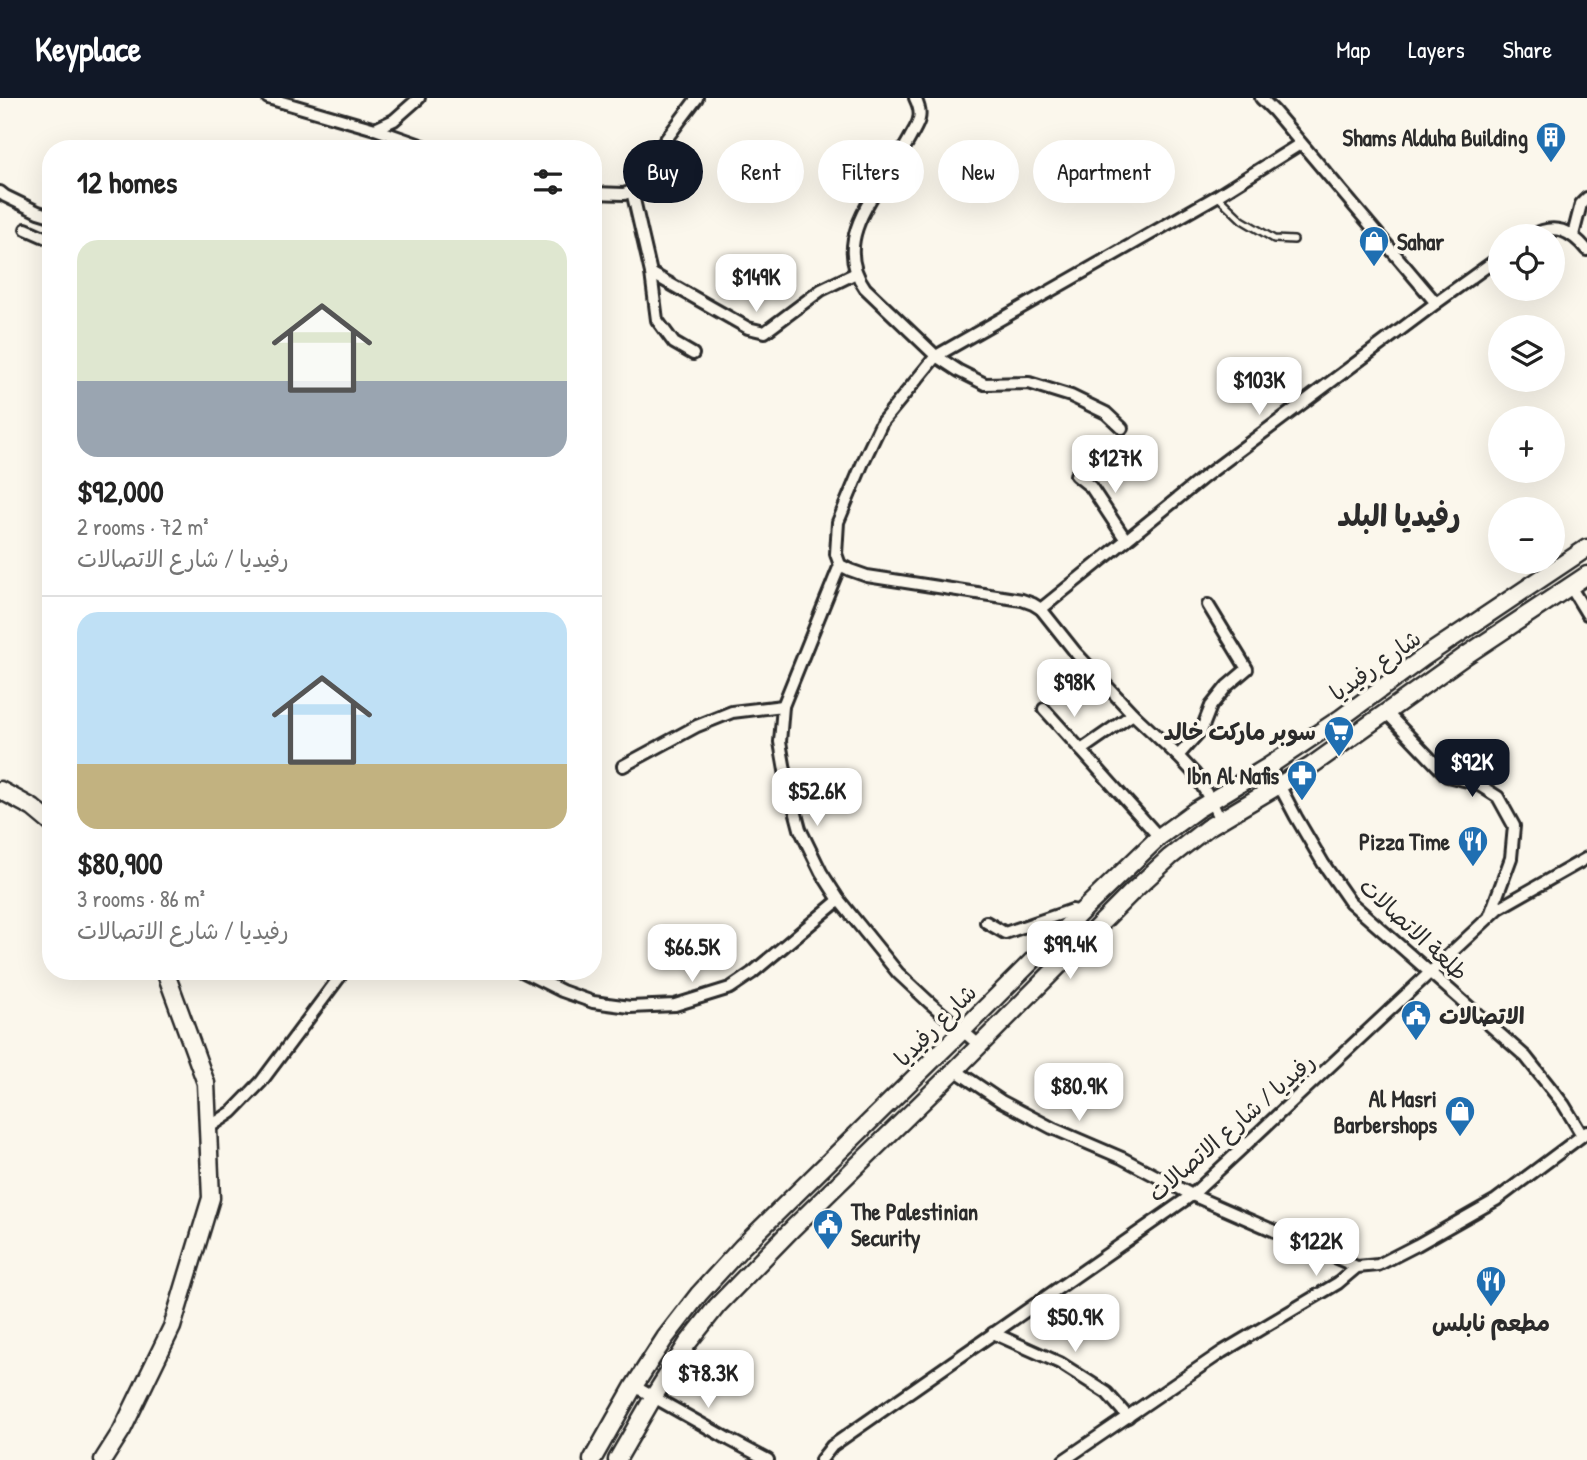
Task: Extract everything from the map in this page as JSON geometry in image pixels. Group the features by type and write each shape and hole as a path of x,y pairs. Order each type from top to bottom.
{"main road":[{"name":"شارع رفيديا","path":"592,1460 665,1338 716,1275 1159,837 1196,810 1341,718 1424,657 1587,548"},
{"name":"شارع رفيديا","path":"617,1460 687,1344 718,1306 793,1228 1170,857 1207,828 1311,765 1587,575"},
{"path":"0,790 42,816"},
{"path":"103,1460 122,1430 172,1327 211,1198 206,1083 168,980"}],"street":[{"path":"268,98 406,140"},
{"path":"375,129 394,120 419,98"},
{"path":"666,140 697,98"},
{"path":"915,98 919,119 905,148 874,192 857,228 853,247 856,273 865,288 936,356 959,371 985,384 1029,383 1071,396 1106,413 1122,428"},
{"path":"1261,98 1436,303"},
{"path":"1220,820 1195,774 1133,714 1076,653 1041,609 1022,600 867,576 850,570 841,565 836,554 838,522 882,422 936,356 1217,196 1300,144"},
{"path":"0,192 42,213"},
{"path":"602,193 623,194"},
{"path":"1573,235 1581,204 1587,198"},
{"path":"635,203 651,273 657,320 674,343 693,354"},
{"path":"26,229 42,236"},
{"path":"1565,232 1573,235 1587,250"},
{"path":"1041,609 1204,477 1488,266"},
{"path":"651,273 748,328 765,332 821,290 856,273"},
{"path":"1076,475 1091,487 1126,540"},
{"path":"841,565 783,706 780,742 800,829 821,872 839,900 898,973 979,1045"},
{"path":"1570,586 1587,614"},
{"path":"1178,756 1202,729 1212,706 1227,686 1247,668 1208,605"},
{"path":"622,766 697,726 732,712 783,706"},
{"path":"1044,709 1159,837"},
{"path":"1386,712 1447,776 1476,783 1497,797 1514,826 1511,858 1490,918"},
{"path":"1081,750 1133,714"},
{"name":"طلعة الاتصالات","path":"1269,766 1323,863 1350,902 1526,1057 1584,1134"},
{"name":"رفيديا / شارع الاتصالات","path":"821,1460 832,1446 1192,1195 1499,908 1587,859"},
{"path":"541,980 593,1002 631,1007 675,1006 730,988 752,973 839,900"},
{"path":"986,922 1005,933 1072,910 1081,912"},
{"path":"208,1128 232,1112 261,1082 337,980"},
{"path":"955,1070 1001,1101 1052,1128 1122,1158 1192,1195 1357,1267 1378,1265 1496,1200 1584,1134"},
{"path":"1064,1460 1222,1352 1338,1283 1357,1267"},
{"path":"993,1334 1060,1363 1107,1393 1128,1417"},
{"path":"634,1386 768,1460"}],"lane":[{"path":"1217,196 1242,220 1273,239 1294,240"}],"place":[{"name":"Shams Alduha Building","path":"1551,164"},
{"name":"Sahar","path":"1374,268"},
{"name":"سوبر مارکت خالد","path":"1339,758"},
{"name":"Ibn Al Nafis","path":"1302,802"},
{"name":"Pizza Time","path":"1473,868"},
{"name":"الاتصالات","path":"1416,1042"},
{"name":"Al Masri Barbershops","path":"1460,1138"},
{"name":"The Palestinian Security","path":"828,1251"},
{"name":"مطعم نابلس","path":"1491,1308"}],"district":[{"name":"رفيديا البلد","path":"1399,515"}]}
